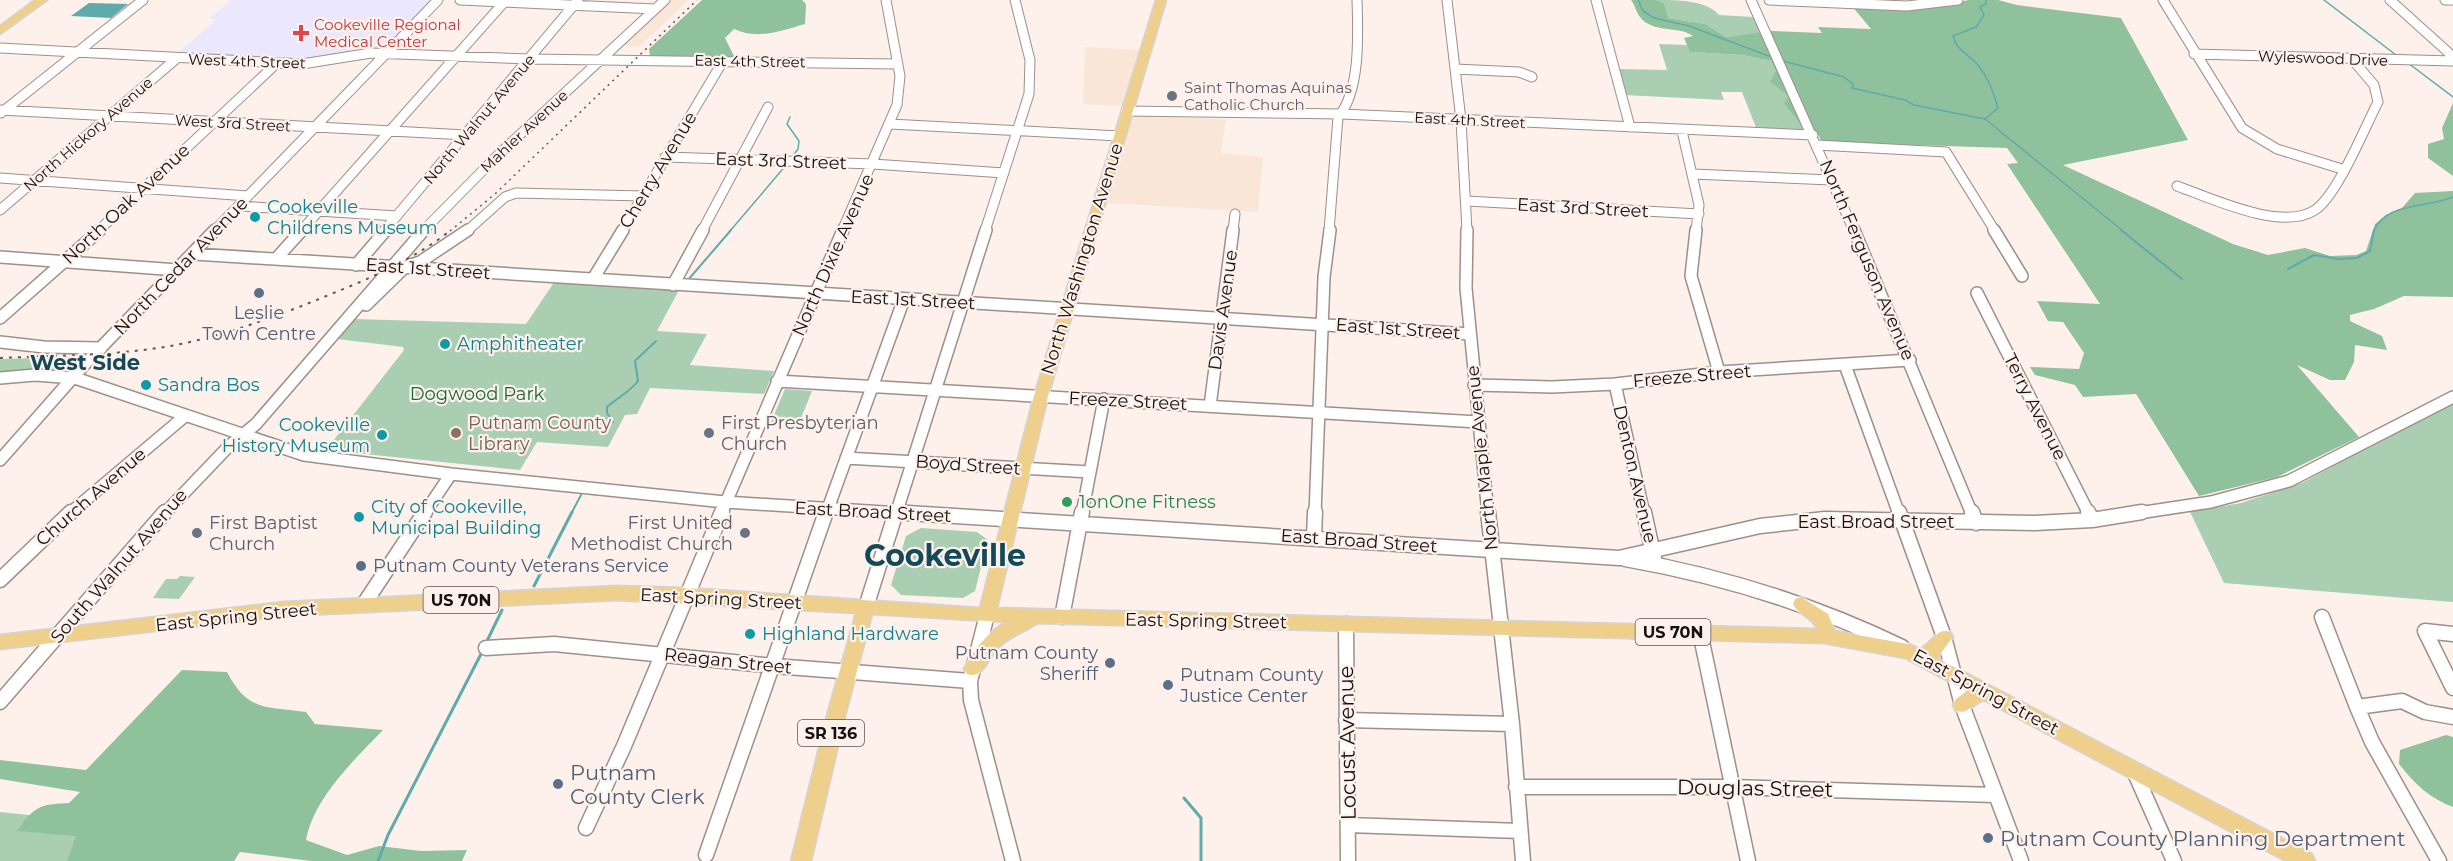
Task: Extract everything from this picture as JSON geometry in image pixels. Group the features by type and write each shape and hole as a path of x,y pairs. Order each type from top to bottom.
{"main road":[{"path":"0,31 42,0"},
{"name":"North Washington Avenue","path":"987,615 1041,396 1161,0"},
{"name":"East Spring Street","path":"57,638 249,613 364,604 617,593 686,595 1062,618 1829,636 1914,654 2305,861"},
{"path":"1801,604 1822,619 1829,636"},
{"name":"SR 136","path":"801,861 866,607"},
{"path":"972,675 994,638 1009,628 1042,617"},
{"path":"1914,654 1934,651 1944,637"},
{"name":"US 70N","path":"0,642 57,638"},
{"path":"1962,705 1976,694 1987,692"}],"street":[{"path":"1,111 143,0"},
{"name":"North Cedar Avenue","path":"0,460 75,378 83,366 438,0"},
{"path":"460,0 576,3 655,9"},
{"name":"Mahler Avenue","path":"388,266 498,155 665,0"},
{"name":"North Dixie Avenue","path":"586,828 624,746 725,502 890,123 900,92 898,64 886,0"},
{"path":"866,607 1029,94 1030,60 1015,0"},
{"path":"1314,538 1322,324 1338,117 1346,108 1358,52 1357,0"},
{"name":"North Maple Avenue","path":"1447,0 1461,120 1467,201 1466,288 1474,386 1512,724 1523,861"},
{"path":"1596,0 1630,128"},
{"name":"North Ferguson Avenue","path":"1751,0 1815,140 1910,360 1976,523"},
{"path":"1768,0 1930,3 1958,0"},
{"path":"2163,0 2237,123 2249,134 2298,157 2342,169"},
{"path":"2390,0 2449,53 2451,61"},
{"path":"2445,0 2453,0"},
{"path":"276,259 505,1"},
{"name":"North Walnut Avenue","path":"356,265 576,3"},
{"name":"West 4th Street","path":"0,48 302,64 357,53 529,59 602,58"},
{"name":"Wyleswood Drive","path":"2194,54 2451,61"},
{"name":"North Hickory Avenue","path":"0,210 177,58"},
{"name":"East 4th Street","path":"602,58 898,64"},
{"path":"2177,186 2258,213 2300,215 2316,209 2329,195 2378,102 2374,85 2352,59"},
{"name":"Cherry Avenue","path":"592,279 723,61"},
{"name":"North Oak Avenue","path":"0,318 65,262 277,63"},
{"path":"1455,69 1519,72 1532,77"},
{"path":"673,285 768,106"},
{"name":"West 3rd Street","path":"1,111 466,135"},
{"name":"East 4th Street","path":"1126,111 1342,114 1682,130 1946,152 1953,158 2022,276"},
{"path":"890,123 1119,136"},
{"path":"1682,130 1693,174 1699,214 1690,276 1719,372"},
{"name":"East 3rd Street","path":"665,157 873,164 1004,173"},
{"path":"1693,174 1831,180"},
{"path":"0,178 248,196"},
{"path":"328,341 405,267 420,262 461,236 505,197 516,192 643,196"},
{"name":"East 3rd Street","path":"1467,201 1699,214"},
{"path":"239,206 397,216"},
{"name":"Davis Avenue","path":"1210,406 1235,214"},
{"name":"East 1st Street","path":"194,254 816,295 1470,334"},
{"path":"0,257 178,270"},
{"path":"242,435 256,424 328,341 388,266"},
{"name":"Terry Avenue","path":"1977,293 2092,520"},
{"path":"706,855 774,666 793,602 904,299"},
{"path":"0,342 74,349 101,348"},
{"path":"74,349 86,355 83,366"},
{"name":"Freeze Street","path":"1474,386 1552,387 1615,384 1719,372 1910,360"},
{"path":"1845,365 1944,637 1962,705 2021,861"},
{"name":"East Broad Street","path":"0,378 34,375 75,378 185,417 304,455 451,474 725,502 828,510 1619,558 1654,557 1791,521 1901,520 1976,523 2092,520 2211,502 2289,481 2453,397"},
{"name":"Freeze Street","path":"777,381 1478,422"},
{"name":"Denton Avenue","path":"1615,384 1654,557"},
{"path":"1062,618 1078,525 1104,399"},
{"name":"Church Avenue","path":"0,580 56,525 185,417"},
{"name":"South Walnut Avenue","path":"0,702 138,541 242,435"},
{"name":"Boyd Street","path":"846,458 1090,472"},
{"path":"364,604 451,474"},
{"name":"East Broad Street","path":"1654,557 1801,604 1874,633 1914,654"},
{"path":"987,615 972,675 971,700 1013,861"},
{"path":"2322,617 2372,742 2439,861"},
{"name":"Locust Avenue","path":"1346,624 1348,861"},
{"path":"2453,634 2425,631 2453,688"},
{"path":"1700,632 1748,861"},
{"name":"Reagan Street","path":"486,648 554,644 848,672 972,675"},
{"path":"2357,707 2402,701 2425,712 2453,717"},
{"path":"1346,720 1512,724"},
{"path":"2134,771 2174,861"},
{"name":"Douglas Street","path":"1516,787 1732,787 1995,795"},
{"path":"1348,825 1520,831"}],"shaded area":[{"name":"Cookeville Regional Medical Center","path":"231,0 434,0 383,50 307,61 175,55 216,20 209,18"},
{"path":"671,0 689,0 639,47 623,45"},
{"path":"1085,47 1140,50 1123,106 1083,104"},
{"path":"1133,116 1226,119 1221,153 1263,157 1258,212 1105,203"}],"green space":[{"path":"702,0 802,0 806,4 805,24 778,32 760,34 734,29 725,38 735,58 650,56 649,49"},
{"path":"1631,0 1656,0 1664,3 1668,18 1706,24 1726,37 1772,31 1822,33 1818,27 1871,29 1851,5 1936,6 1969,0 1998,0 2017,5 2121,18 2188,140 2063,165 2233,244 2268,255 2305,248 2330,256 2356,255 2366,251 2375,224 2386,215 2401,209 2415,193 2453,191 2453,297 2404,296 2374,309 2350,315 2350,321 2382,336 2387,350 2355,345 2354,362 2345,380 2330,380 2297,365 2359,437 2277,477 2199,496 2136,394 2083,397 2075,385 2035,375 2030,367 2079,369 2084,353 2063,322 2048,321 2037,301 2100,304 2007,164 2018,163 2007,148 1822,142 1817,133 1806,132 1784,103 1789,96 1770,82 1776,71 1771,61 1742,55 1690,52 1684,38 1693,36 1652,26 1645,22"},
{"path":"1656,0 1691,2 1707,6 1719,15 1753,17 1761,33 1726,37 1706,24 1667,18 1664,3"},
{"path":"1659,44 1687,45 1691,52 1742,55 1771,61 1790,96 1791,112 1806,132 1757,130 1742,92 1721,92 1724,100 1624,95 1619,69 1667,70"},
{"path":"2453,103 2453,176 2428,158 2428,144 2444,139 2442,128"},
{"name":"Dogwood Park","path":"555,281 679,290 657,331 707,334 690,365 774,371 764,394 650,388 637,414 625,415 608,447 537,442 520,470 326,450 404,350 403,347 337,339 354,319 526,324"},
{"path":"80,358 71,373 0,374 0,359"},
{"path":"785,389 812,391 799,423 771,422"},
{"path":"2453,402 2453,602 2224,583 2190,512 2241,503 2302,483"},
{"path":"921,528 977,532 988,540 975,591 963,598 901,595 891,585 906,536"},
{"path":"180,576 195,577 179,599 153,598 166,579 177,579"},
{"path":"182,670 227,672 242,694 250,701 269,707 306,712 315,724 383,730 348,767 326,795 310,824 306,840 347,855 379,846 421,851 467,850 462,861 311,861 240,852 234,861 67,861 76,836 17,831 38,808 51,804 69,803 80,792 0,779 0,760 86,770"},
{"path":"2446,735 2453,737 2453,807 2423,790 2399,764 2400,750"},
{"path":"0,812 238,837 223,861 0,861"}],"water":[{"path":"89,3 128,4 111,18 71,16"}],"waterway":[{"path":"1638,0 1643,11 1654,18 1689,26 1774,58"},
{"path":"1985,119 1998,108 1992,90 1981,69 1960,49 1953,36 1976,27 1984,15 1980,7 1986,4 1986,0"},
{"path":"2324,0 2396,55"},
{"path":"1783,61 1844,77 1853,84 1852,88 1905,100 1914,105 1985,119"},
{"path":"2408,63 2453,97"},
{"path":"790,117 787,124 799,141 798,149 792,157"},
{"path":"1985,119 2123,231"},
{"path":"730,231 787,164"},
{"path":"2374,231 2380,222 2398,210 2453,197"},
{"path":"688,280 731,230"},
{"path":"2121,230 2182,279"},
{"path":"2288,269 2314,255 2339,259 2357,258 2370,251 2374,230"},
{"path":"613,422 607,413 607,407 638,381 635,361 656,341"},
{"path":"571,514 581,495"},
{"path":"534,586 572,512"},
{"path":"486,643 502,610"},
{"path":"378,861 388,835 481,654"},
{"path":"1184,798 1201,818 1201,861"}],"railway":[{"path":"450,231 495,194 697,0"},
{"path":"0,358 143,350 209,337 282,313 366,279 410,257 451,230"}],"place":[{"name":"Cookeville Regional Medical Center","path":"301,33"},
{"name":"Saint Thomas Aquinas Catholic Church","path":"1172,96"},
{"name":"Cookeville Childrens Museum","path":"255,217"},
{"name":"Leslie Town Centre","path":"259,293"},
{"name":"Amphitheater","path":"445,344"},
{"name":"Sandra Bos","path":"146,385"},
{"name":"Putnam County Library","path":"456,433"},
{"name":"First Presbyterian Church","path":"709,433"},
{"name":"Cookeville History Museum","path":"382,435"},
{"name":"1onOne Fitness","path":"1067,502"},
{"name":"City of Cookeville, Municipal Building","path":"359,517"},
{"name":"First Baptist Church","path":"197,533"},
{"name":"First United Methodist Church","path":"745,533"},
{"name":"Putnam County Veterans Service","path":"361,566"},
{"name":"Highland Hardware","path":"750,634"},
{"name":"Putnam County Sheriff","path":"1110,663"},
{"name":"Putnam County Justice Center","path":"1168,685"},
{"name":"Putnam County Clerk","path":"558,784"},
{"name":"Putnam County Planning Department","path":"1988,838"}],"district":[{"name":"West Side","path":"85,362"},
{"name":"Cookeville","path":"945,555"}]}
